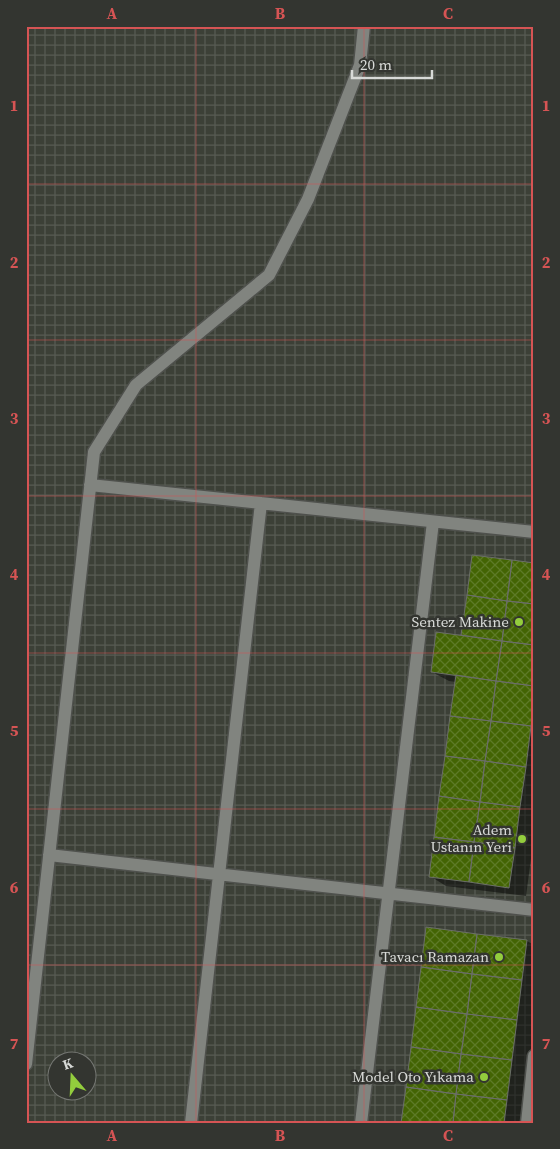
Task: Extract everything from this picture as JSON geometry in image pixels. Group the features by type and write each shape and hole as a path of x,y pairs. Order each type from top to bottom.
{"lane":[{"path":"26,1064 94,452 136,385 269,275 308,199 360,65 364,26"},
{"path":"90,485 534,532"},
{"path":"191,1123 261,503"},
{"path":"361,1123 433,522"},
{"path":"50,856 534,910"},
{"path":"527,1123 534,1056"}],"shaded area":[{"path":"26,26 534,26 534,1123 26,1123"}],"building":[{"path":"472,555 512,560 507,601 467,595"},
{"path":"512,560 534,563 534,604 507,601"},
{"path":"467,595 507,601 502,641 461,635"},
{"name":"Sentez Makine","path":"507,601 534,604 534,645 502,641"},
{"path":"436,632 502,641 496,681 431,672"},
{"path":"502,641 534,645 534,686 496,681"},
{"path":"456,675 496,681 491,721 450,716"},
{"path":"496,681 534,686 534,707 531,726 491,721"},
{"path":"450,716 491,721 485,761 445,756"},
{"path":"491,721 531,726 526,767 485,761"},
{"path":"445,756 485,761 480,802 439,796"},
{"path":"485,761 526,767 520,807 480,802"},
{"path":"439,796 480,802 474,842 434,837"},
{"path":"480,802 520,807 515,848 474,842"},
{"path":"434,837 474,842 469,882 429,877"},
{"path":"474,842 515,848 509,888 469,882"},
{"path":"426,927 477,934 472,974 421,967"},
{"name":"Tavacı Ramazan","path":"477,934 527,940 522,980 472,974"},
{"path":"421,967 472,974 467,1014 416,1007"},
{"path":"472,974 522,980 517,1020 467,1014"},
{"path":"416,1007 467,1014 461,1054 411,1047"},
{"path":"467,1014 517,1020 512,1060 461,1054"},
{"path":"411,1047 461,1054 456,1094 406,1087"},
{"name":"Model Oto Yıkama","path":"461,1054 512,1060 507,1100 456,1094"},
{"path":"406,1087 456,1094 453,1123 401,1123"},
{"path":"456,1094 507,1100 504,1123 453,1123"}],"place":[{"name":"Sentez Makine","path":"519,622"},
{"name":"Adem Ustanın Yeri","path":"522,839"},
{"name":"Tavacı Ramazan","path":"499,957"},
{"name":"Model Oto Yıkama","path":"484,1077"}]}
